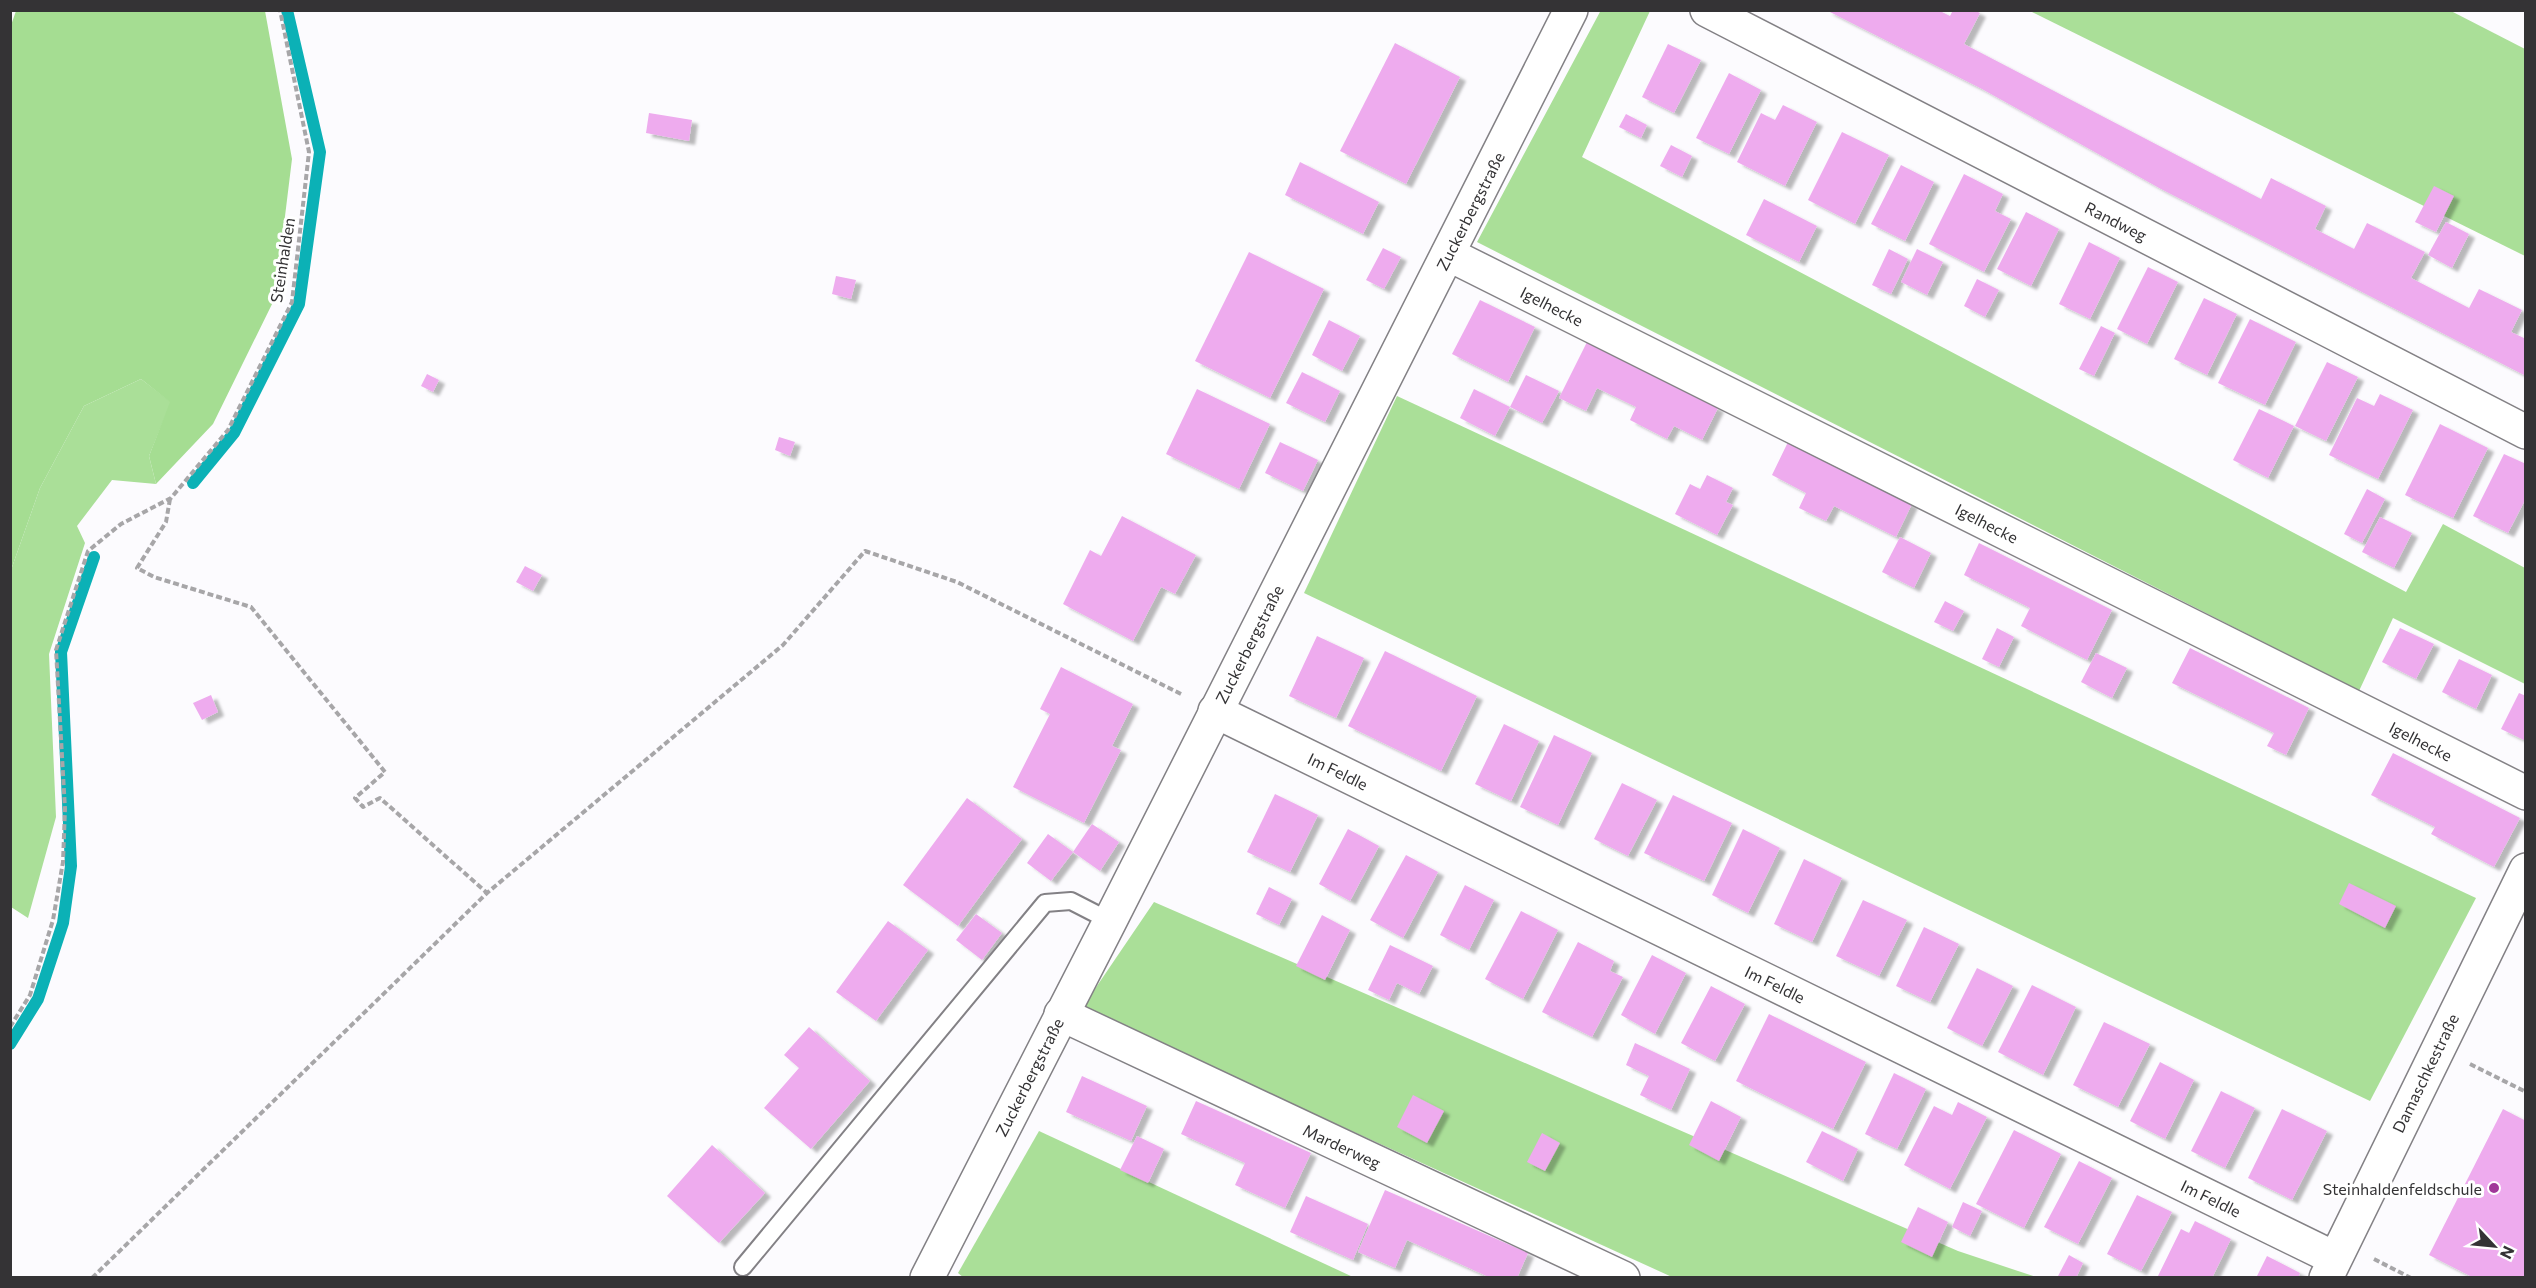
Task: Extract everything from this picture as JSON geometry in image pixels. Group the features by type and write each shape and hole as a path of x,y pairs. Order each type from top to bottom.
{"street":[{"name":"Zuckerbergstraße","path":"927,1278 1572,10"},
{"name":"Randweg","path":"1707,10 2526,432"},
{"name":"Igelhecke","path":"1448,254 2526,793"},
{"name":"Im Feldle","path":"1215,711 2330,1268"},
{"name":"Damaschkestraße","path":"2330,1268 2526,870"},
{"name":"Marderweg","path":"1061,1014 1623,1278"}],"lane":[{"path":"743,1267 1045,903 1071,901 1110,921"}],"path":[{"name":"Steinhalden","path":"10,1027 30,995 53,920 63,862 65,808 56,650 88,551 121,524 171,498 228,430 292,302 309,152 280,10"},
{"path":"171,498 166,522 137,568 154,577 251,607 385,772 355,798 363,807 380,798 487,893"},
{"path":"92,1278 487,893 783,645 865,551 957,582 1215,711"},
{"path":"2438,1048 2526,1092"}],"green space":[{"path":"1601,10 1650,11 1582,157 2406,592 2443,524 2525,568 2525,684 2393,618 2359,691 1477,242"},
{"path":"16,11 265,11 292,159 275,298 213,424 156,484 149,456 170,402 141,379 84,406 40,488 11,570 10,28"},
{"path":"2030,11 2451,11 2525,49 2525,256"},
{"path":"141,379 171,402 149,456 156,484 112,480 77,526 85,543 49,654 56,817 28,918 11,907 11,570 40,488 84,406"},
{"path":"1397,396 2476,898 2370,1101 1304,593"},
{"path":"1154,902 1958,1251 2036,1277 1672,1277 1082,1008"},
{"path":"1039,1131 1353,1277 964,1278 958,1273"}],"building":[{"path":"1826,10 1938,10 1950,16 1953,10 1974,10 1980,13 1964,44 2261,199 2271,178 2326,206 2315,229 2354,249 2367,223 2425,252 2411,278 2469,308 2479,289 2522,310 2511,332 2526,339 2526,376 2161,189 1982,89"},
{"path":"1395,43 1460,77 1406,184 1340,151"},
{"path":"1668,44 1701,60 1674,113 1642,97"},
{"path":"1729,73 1761,90 1729,154 1696,138"},
{"path":"1783,105 1817,122 1785,186 1737,162 1761,113 1775,120"},
{"path":"649,113 692,120 689,141 646,133"},
{"path":"1626,114 1647,125 1641,138 1619,127"},
{"path":"1842,132 1889,155 1855,224 1808,200"},
{"path":"1671,145 1692,156 1682,177 1660,166"},
{"path":"1300,162 1379,202 1363,234 1285,195"},
{"path":"1901,165 1934,182 1905,241 1871,224"},
{"path":"1964,174 2003,194 1995,211 2011,219 1984,272 1929,244"},
{"path":"2434,186 2454,196 2436,232 2415,222"},
{"path":"1764,199 1817,226 1799,262 1746,235"},
{"path":"2026,212 2059,229 2031,286 1997,269"},
{"path":"2446,222 2469,234 2452,268 2428,255"},
{"path":"2089,242 2120,258 2090,319 2059,304"},
{"path":"1383,248 1401,257 1384,289 1366,280"},
{"path":"1889,249 1908,259 1891,294 1872,285"},
{"path":"1917,249 1943,262 1927,295 1901,282"},
{"path":"1249,252 1324,289 1270,398 1195,361"},
{"path":"2148,267 2178,282 2147,344 2117,329"},
{"path":"836,276 856,280 851,299 832,294"},
{"path":"1977,279 1999,290 1985,317 1964,306"},
{"path":"2204,298 2237,314 2207,375 2174,359"},
{"path":"1480,300 1535,327 1508,382 1452,354"},
{"path":"2250,319 2296,342 2265,405 2218,383"},
{"path":"1329,320 1360,336 1342,371 1312,355"},
{"path":"2101,326 2115,333 2094,376 2079,369"},
{"path":"1587,342 1718,408 1702,440 1674,426 1667,439 1630,420 1636,407 1597,388 1586,411 1559,398"},
{"path":"2327,362 2358,377 2326,441 2295,426"},
{"path":"1302,372 1340,391 1325,422 1286,403"},
{"path":"427,374 439,380 433,392 421,386"},
{"path":"1526,375 1559,391 1542,423 1510,407"},
{"path":"1197,389 1270,424 1239,489 1166,454"},
{"path":"1474,389 1510,407 1495,436 1460,418"},
{"path":"2380,394 2413,410 2378,479 2329,455 2357,398 2374,406"},
{"path":"2259,409 2294,426 2268,478 2233,460"},
{"path":"2440,424 2488,448 2453,518 2405,495"},
{"path":"779,437 795,442 790,456 775,450"},
{"path":"1280,442 1318,460 1303,491 1265,473"},
{"path":"1788,442 1912,504 1896,537 1834,506 1826,521 1799,508 1806,493 1772,475"},
{"path":"2504,454 2526,464 2526,498 2508,533 2473,516"},
{"path":"1707,475 1733,488 1726,502 1733,505 1717,535 1675,514 1690,484 1700,489"},
{"path":"2367,489 2385,499 2362,543 2344,534"},
{"path":"1122,516 1196,555 1175,594 1161,587 1133,641 1063,604 1090,550 1101,556"},
{"path":"2380,517 2412,533 2394,568 2362,552"},
{"path":"1900,537 1931,553 1914,588 1882,572"},
{"path":"1979,543 2112,610 2087,660 2021,626 2030,608 1964,575"},
{"path":"525,566 542,575 533,591 516,582"},
{"path":"1945,601 1964,611 1953,631 1934,622"},
{"path":"1997,628 2014,637 1999,667 1982,659"},
{"path":"2400,628 2434,644 2416,679 2382,662"},
{"path":"1317,636 1364,658 1336,718 1289,696"},
{"path":"2190,648 2309,708 2286,755 2267,746 2274,733 2172,683"},
{"path":"1385,651 1477,696 1441,771 1348,726"},
{"path":"2096,653 2127,668 2112,698 2081,682"},
{"path":"2459,659 2492,675 2476,709 2442,692"},
{"path":"1061,667 1133,704 1112,746 1121,750 1084,823 1013,787 1050,714 1040,709"},
{"path":"2519,693 2526,696 2526,741 2501,729"},
{"path":"211,695 218,712 202,720 193,703"},
{"path":"1504,724 1539,741 1511,801 1475,784"},
{"path":"1554,735 1592,753 1558,825 1520,807"},
{"path":"2393,753 2520,818 2494,867 2431,834 2435,827 2371,795"},
{"path":"1622,783 1657,800 1628,856 1594,839"},
{"path":"1275,794 1318,815 1290,872 1247,852"},
{"path":"1673,795 1732,823 1704,881 1644,853"},
{"path":"967,798 1022,839 958,926 903,885"},
{"path":"1092,824 1119,842 1100,871 1073,852"},
{"path":"1348,829 1379,846 1350,901 1319,884"},
{"path":"1743,829 1780,848 1748,913 1712,895"},
{"path":"1048,834 1073,852 1051,881 1027,863"},
{"path":"1406,855 1438,872 1403,938 1370,920"},
{"path":"1804,859 1842,878 1812,942 1774,924"},
{"path":"2349,883 2396,906 2385,928 2339,904"},
{"path":"1465,885 1494,900 1469,950 1440,935"},
{"path":"1269,887 1292,899 1279,925 1256,914"},
{"path":"1863,900 1907,920 1879,976 1836,956"},
{"path":"1521,911 1558,930 1523,999 1485,979"},
{"path":"976,914 1002,933 982,960 956,940"},
{"path":"1322,915 1350,930 1325,980 1296,966"},
{"path":"888,921 928,950 876,1021 836,992"},
{"path":"1924,927 1959,944 1930,1002 1896,986"},
{"path":"1578,942 1614,961 1610,971 1623,977 1592,1037 1542,1012"},
{"path":"1390,945 1433,966 1419,994 1397,983 1389,1000 1368,990"},
{"path":"1652,955 1686,973 1655,1034 1621,1015"},
{"path":"1977,968 2013,986 1982,1046 1947,1028"},
{"path":"2032,985 2076,1007 2043,1075 1998,1052"},
{"path":"1711,986 1745,1004 1715,1061 1681,1043"},
{"path":"1769,1014 1866,1062 1833,1129 1736,1081"},
{"path":"2104,1022 2150,1044 2118,1107 2073,1085"},
{"path":"809,1027 870,1081 811,1149 764,1108 799,1068 784,1055"},
{"path":"1635,1043 1690,1069 1671,1110 1640,1095 1649,1076 1626,1065"},
{"path":"2160,1062 2194,1080 2165,1139 2130,1121"},
{"path":"1894,1073 1926,1089 1897,1149 1865,1134"},
{"path":"1082,1076 1147,1106 1131,1141 1066,1112"},
{"path":"2221,1091 2255,1108 2225,1168 2191,1151"},
{"path":"1413,1095 1444,1111 1427,1143 1397,1127"},
{"path":"1196,1101 1311,1153 1285,1208 1235,1185 1245,1163 1181,1134"},
{"path":"1711,1101 1741,1117 1719,1161 1689,1145"},
{"path":"1958,1102 1987,1117 1950,1189 1904,1165 1934,1106 1952,1115"},
{"path":"2282,1109 2327,1131 2292,1200 2248,1178"},
{"name":"Steinhaldenfeldschule","path":"2503,1109 2526,1121 2526,1278 2474,1278 2429,1255"},
{"path":"2014,1130 2061,1154 2024,1228 1976,1204"},
{"path":"1822,1131 1858,1149 1843,1181 1806,1162"},
{"path":"1542,1133 1560,1143 1545,1171 1527,1162"},
{"path":"1137,1136 1164,1149 1148,1183 1120,1170"},
{"path":"712,1145 765,1193 719,1243 667,1196"},
{"path":"2079,1161 2112,1178 2078,1244 2044,1227"},
{"path":"1385,1190 1528,1253 1517,1278 1491,1278 1407,1240 1395,1268 1358,1252"},
{"path":"2137,1195 2172,1212 2141,1271 2107,1254"},
{"path":"1306,1196 1368,1224 1353,1260 1290,1232"},
{"path":"1963,1202 1982,1211 1970,1236 1952,1227"},
{"path":"1918,1207 1948,1222 1932,1257 1901,1242"},
{"path":"2195,1221 2231,1239 2212,1278 2157,1278 2181,1229 2189,1233"},
{"path":"2069,1255 2083,1263 2076,1278 2057,1278"},
{"path":"2267,1256 2300,1273 2298,1278 2256,1278"}],"waterway":[{"path":"193,483 234,433 299,304 320,152 287,10"},
{"path":"10,1044 38,999 63,923 71,866 61,652 94,557"}],"place":[{"name":"Steinhaldenfeldschule","path":"2494,1188"}]}
